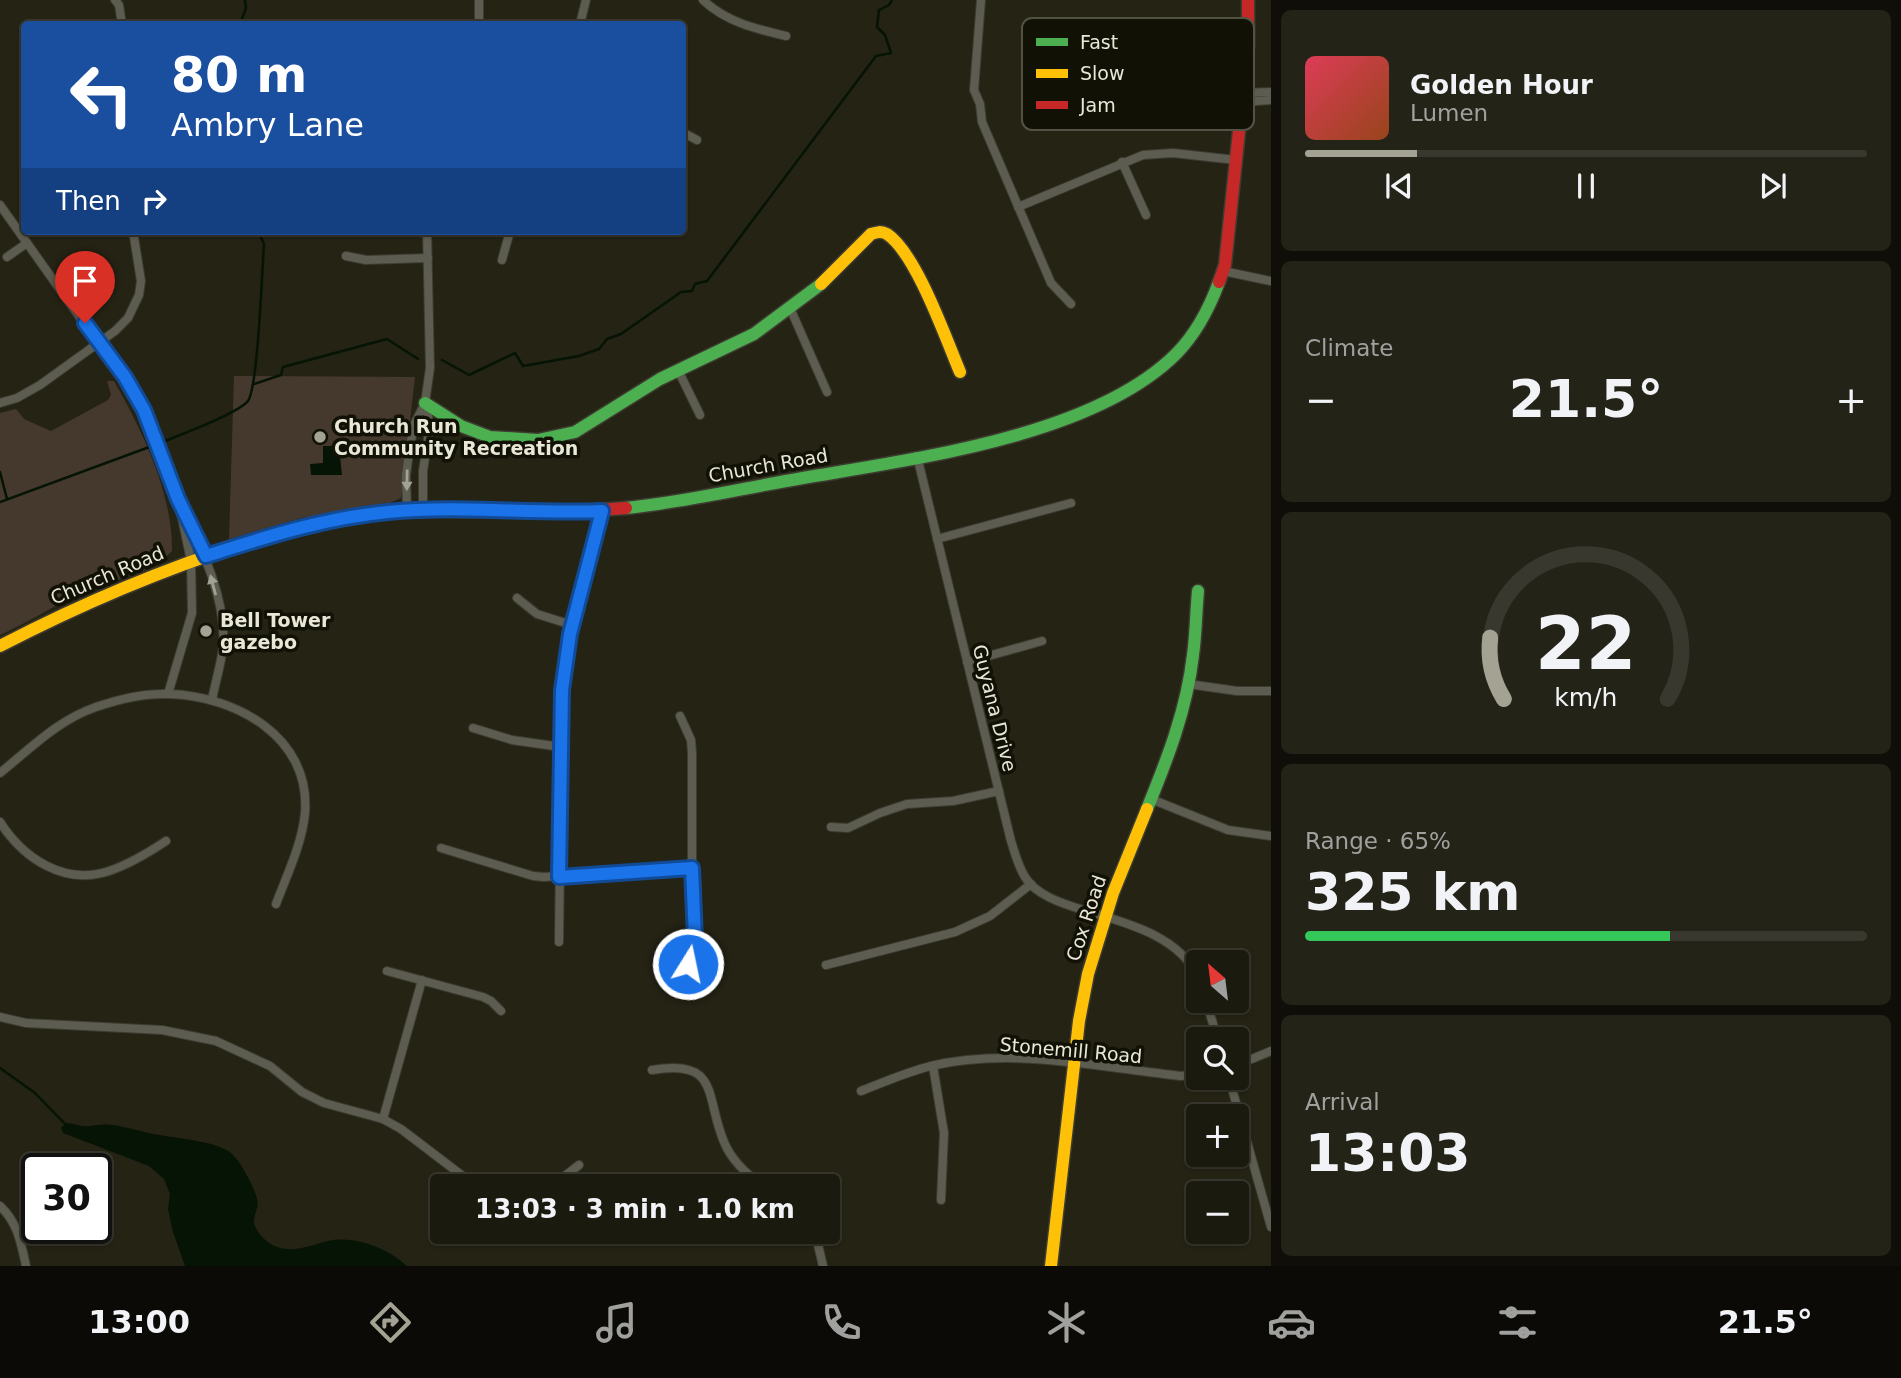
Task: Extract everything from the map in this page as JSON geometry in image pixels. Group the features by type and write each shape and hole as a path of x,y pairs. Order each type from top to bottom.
{"main road":[{"name":"Church Road","path":"1248,0 1248,18"},
{"name":"Church Road","path":"0,646 85,603 191,561 304,525 358,515 423,510 602,511 663,504 984,443 1044,426 1103,401 1163,364 1186,343 1207,312 1223,271 1239,130"},
{"path":"425,403 467,429 489,437 512,440 552,439 584,428 660,379 738,344 790,308 840,267 871,234 884,233 898,245 916,273 960,372"},
{"name":"Cox Road","path":"1051,1266 1074,1064 1088,974 1105,917 1172,743 1188,684 1198,591"}],"street":[{"path":"115,0 119,5 122,21"},
{"path":"479,0 479,21"},
{"path":"581,21 586,0"},
{"path":"703,0 716,11 740,24 786,36"},
{"path":"981,0 974,90 980,104 984,129 1051,283 1071,304"},
{"path":"686,134 698,140"},
{"path":"1017,207 1143,155 1173,153 1236,160"},
{"path":"1122,162 1146,215"},
{"path":"0,205 21,235"},
{"path":"21,235 125,377 144,410 178,499 206,556 218,601 223,647 212,701"},
{"path":"0,403 33,389 128,318 139,295 141,271 134,235"},
{"path":"407,511 406,476 409,452 414,425 425,403 430,368 427,235"},
{"path":"502,260 509,235"},
{"path":"7,257 27,243"},
{"path":"346,256 366,260 428,258"},
{"path":"1223,271 1271,281"},
{"path":"790,308 827,392"},
{"path":"678,370 700,415"},
{"path":"423,510 423,471 430,425 425,403"},
{"name":"Guyana Drive","path":"916,456 1018,862 1031,884"},
{"path":"168,694 192,613 191,561 178,499"},
{"path":"937,539 1071,503"},
{"path":"559,942 562,690 572,625 602,511"},
{"path":"517,598 537,614 572,625"},
{"path":"967,662 1042,641"},
{"path":"1188,684 1237,691 1271,691"},
{"path":"0,772 69,719 115,701 142,695 168,694 212,701 236,709 263,723 284,743 299,770 305,799 302,827 276,904"},
{"path":"680,716 691,740 692,752 695,938 688,964"},
{"path":"473,728 512,740 561,747"},
{"path":"831,827 848,828 908,804 953,801 999,791"},
{"path":"1151,799 1228,830 1271,836"},
{"path":"0,822 26,853 61,872 81,875 106,872 124,865 166,841"},
{"path":"441,848 533,876 559,877 692,868"},
{"path":"826,965 955,932 990,916 1031,884 1061,903 1147,932 1168,942 1186,958"},
{"path":"387,971 483,998 491,1001 500,1011"},
{"path":"383,1119 422,981"},
{"path":"0,1017 26,1023 162,1030 216,1041 270,1066 302,1092 324,1103 383,1119 401,1129 460,1174"},
{"path":"1249,1061 1271,1051"},
{"name":"Stonemill Road","path":"860,1091 933,1066 1006,1058 1186,1075"},
{"path":"933,1066 944,1133 941,1200"},
{"path":"652,1070 684,1067 697,1074 708,1088 724,1143 747,1174"},
{"path":"1231,1090 1271,1227"},
{"path":"567,1174 579,1165"},
{"path":"0,1206 8,1213 19,1231 26,1266"},
{"path":"818,1244 823,1266"}],"shaded area":[{"name":"Church Run Community Recreation","path":"234,376 415,377 401,498 385,505 301,518 229,539"},
{"path":"107,381 114,381 154,463 167,507 172,551 152,567 78,594 0,635 0,413 16,409 24,419 51,431 108,400 111,395"},
{"path":"323,446 352,446 352,455 340,456 342,475 311,475 310,464 323,463"},
{"path":"66,1123 119,1126 207,1143 224,1149 235,1157 243,1168 256,1194 254,1224 269,1243 290,1249 328,1241 349,1240 370,1244 407,1266 185,1266 173,1232 168,1209 170,1194 164,1179 149,1166 63,1133 61,1128"}],"waterway":[{"path":"241,21 246,8 245,0"},
{"path":"442,360 469,375 515,353 523,366 579,356 599,349 607,339 621,334 681,292 692,291 695,284 707,281 876,56 891,53 885,35 877,27 879,10 889,5 892,0"},
{"path":"165,441 221,418 248,401 257,352 261,301 264,244 260,235"},
{"path":"254,384 281,375 283,367 387,339 418,359"},
{"path":"0,502 152,446"},
{"path":"0,472 7,499"},
{"path":"0,1068 35,1093 66,1125"}],"traffic: fast":[{"path":"626,508 693,499 948,452 1051,424 1099,405 1141,382 1176,354 1201,321 1219,282"},
{"path":"425,403 461,426 490,437 538,440 575,432 660,379 754,334 821,284"},
{"path":"1147,809 1169,753 1186,695 1194,647 1198,591"}],"traffic: slow":[{"path":"821,284 871,234 887,234 898,244 919,277 960,372"},
{"path":"0,646 60,616 152,577 214,553 293,529 327,520 370,514 462,511"},
{"path":"1051,1266 1079,1021 1088,974 1113,893 1147,809"}],"traffic: jam":[{"path":"1248,0 1248,18"},
{"path":"1219,282 1225,265 1239,130"},
{"path":"462,511 571,512 626,508"}],"place":[{"name":"Church Run Community Recreation","path":"320,437"},
{"name":"Bell Tower gazebo","path":"206,631"}],"route":[{"path":"85,323 125,377 144,410 178,499 206,556 304,525 374,513 431,510 602,511 568,640 562,690 559,877 692,868 695,938 688,964"}]}
